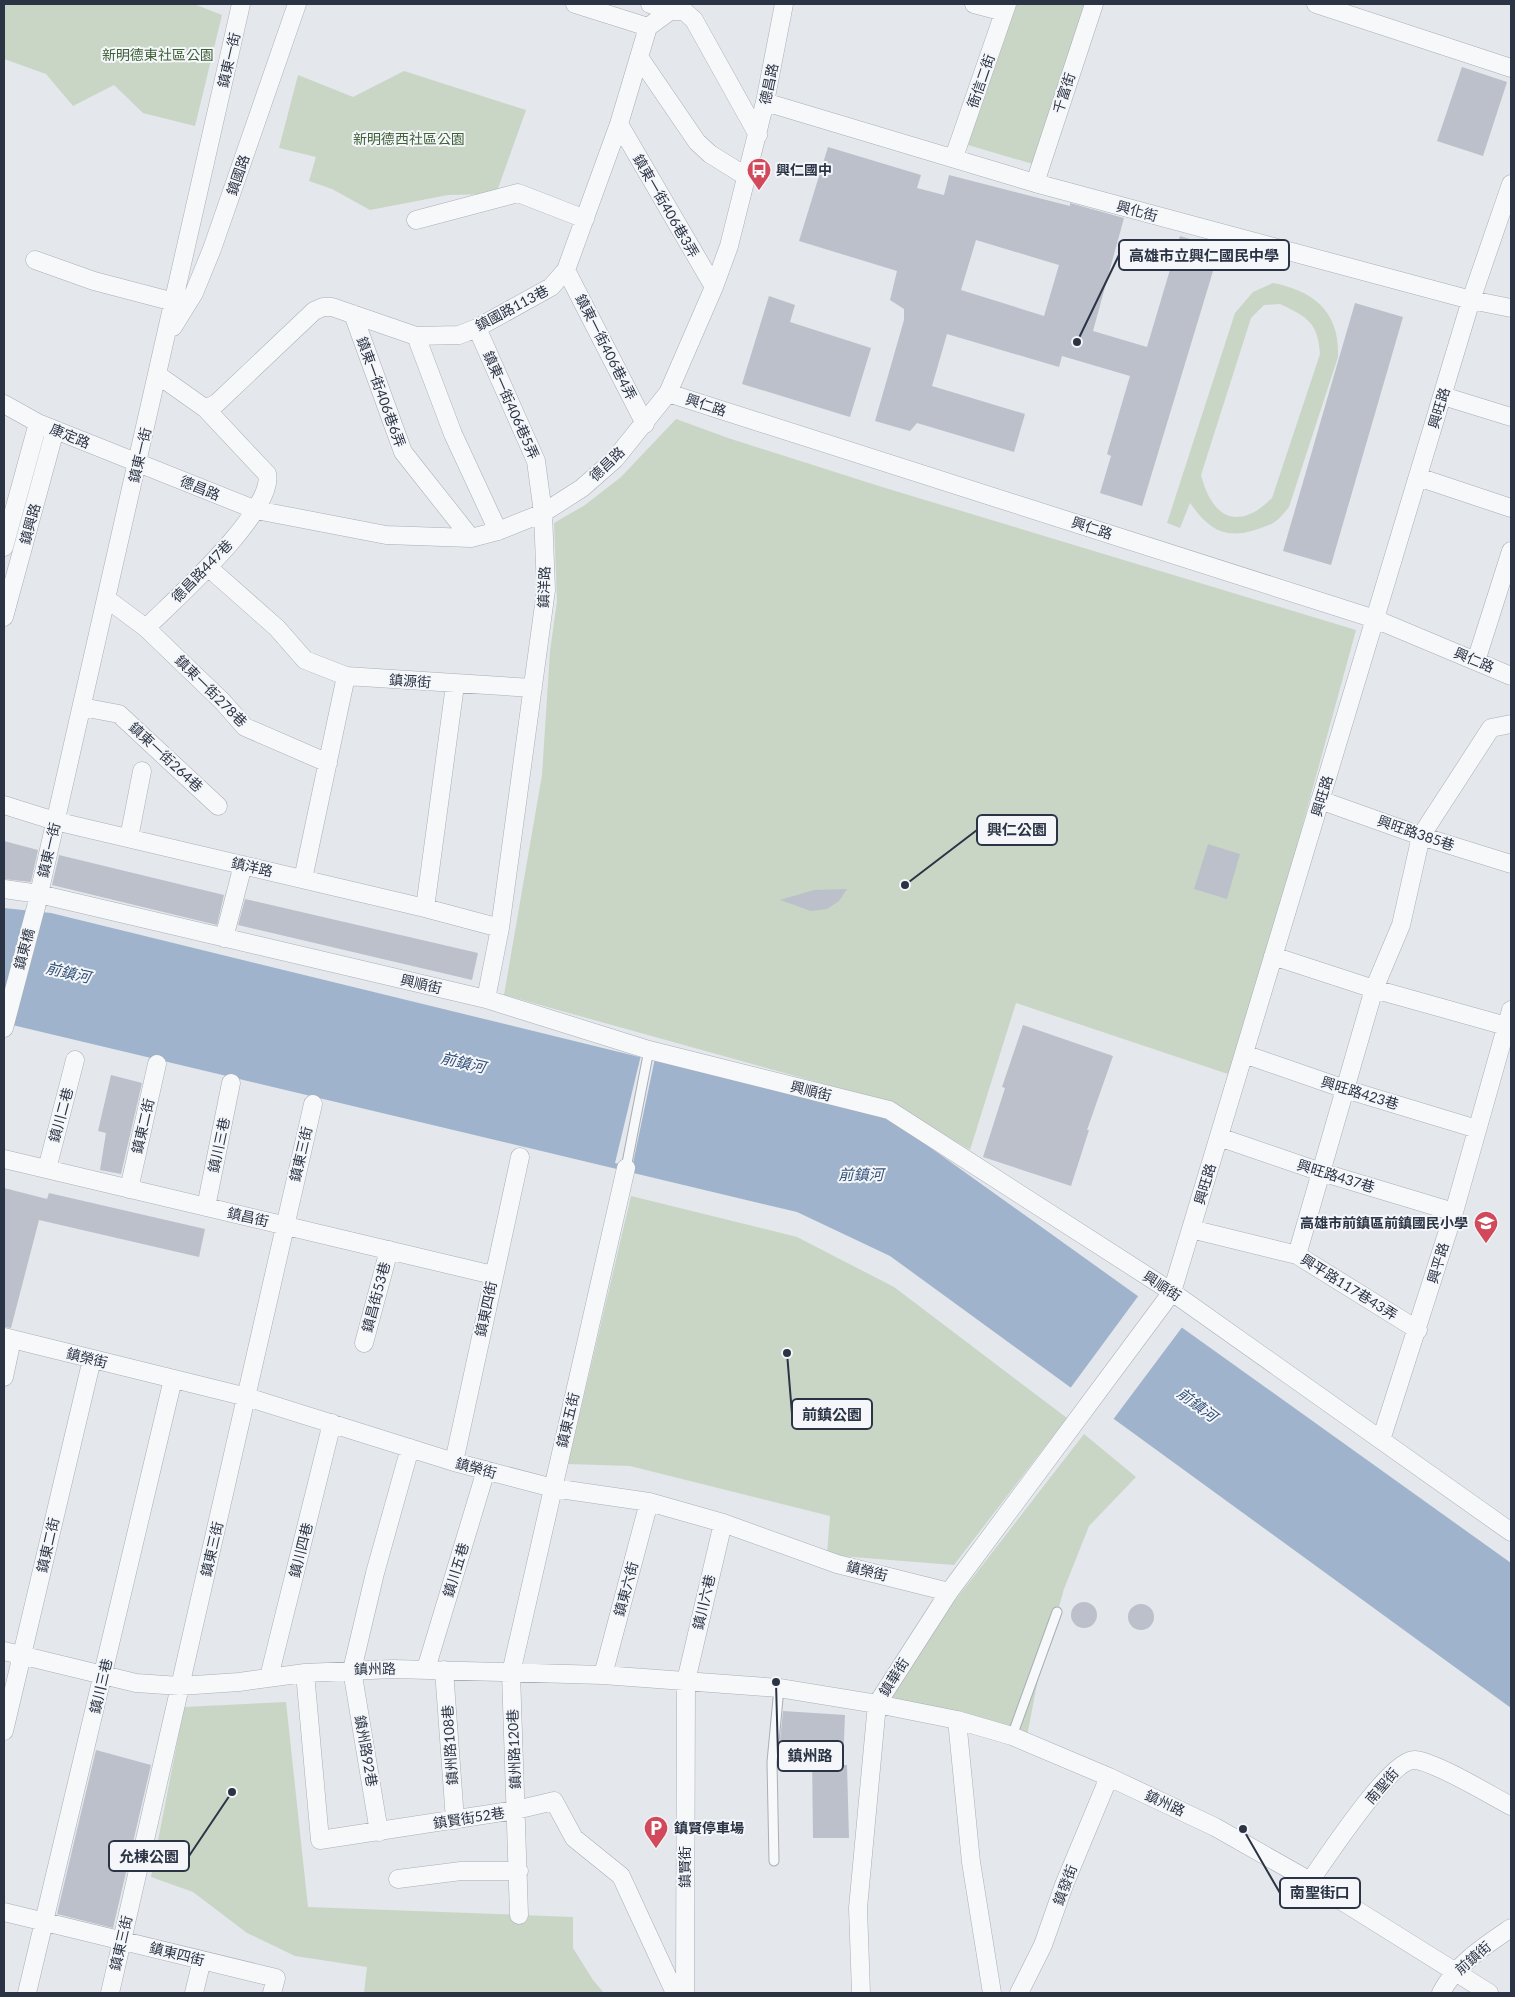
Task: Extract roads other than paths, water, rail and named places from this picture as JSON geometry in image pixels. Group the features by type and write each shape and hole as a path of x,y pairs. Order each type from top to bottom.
{"street":[{"name":"鎮東一街","path":"37,900 166,341 241,4"},
{"name":"鎮國路","path":"166,341 194,293 212,249 297,4"},
{"path":"575,4 648,27 670,11"},
{"path":"650,4 670,11 684,11 694,20 758,135"},
{"name":"德昌路","path":"138,463 256,510 386,535 471,538 498,531 543,513 582,488 615,459 668,393 714,287 729,246 758,135 784,4"},
{"path":"974,4 1006,8"},
{"name":"千富街","path":"1035,183 1094,4"},
{"path":"1316,4 1511,68"},
{"name":"衙信二街","path":"954,158 1006,8"},
{"name":"鎮國路113巷","path":"206,409 217,403 314,311 323,307 332,307 416,336 458,335 477,328 551,288 566,270 585,219 619,124 648,27"},
{"path":"639,57 697,142 710,154 747,177"},
{"name":"興化街","path":"765,102 1035,183 1471,300 1511,308"},
{"name":"鎮東一街406巷3弄","path":"619,124 714,287"},
{"name":"興旺路","path":"1081,1415 1172,1292 1471,300 1511,184"},
{"path":"416,220 518,193 585,219"},
{"path":"35,260 94,281 174,302"},
{"name":"鎮東一街406巷4弄","path":"566,270 645,424"},
{"name":"鎮東一街406巷6弄","path":"353,314 403,452 471,538"},
{"name":"鎮東一街406巷5弄","path":"477,328 536,461 543,513"},
{"path":"416,336 453,434 498,531"},
{"path":"158,375 206,409"},
{"name":"興仁路","path":"668,393 1375,619 1511,676"},
{"path":"1443,396 1511,417"},
{"name":"康定路","path":"4,404 38,423 138,463"},
{"name":"德昌路447巷","path":"146,628 208,567 256,510 269,482 267,474 206,409"},
{"name":"鎮興路","path":"4,544 38,423"},
{"name":"鎮興路","path":"4,617 55,430"},
{"path":"1418,477 1511,508"},
{"name":"鎮洋路","path":"486,999 500,928 546,590 543,513"},
{"path":"4,544 22,555"},
{"path":"1476,661 1511,551"},
{"name":"鎮源街","path":"208,567 277,628 305,660 346,676 455,685 534,688"},
{"name":"鎮東一街278巷","path":"106,598 146,628 222,701 245,727 328,763"},
{"path":"304,879 346,676"},
{"path":"425,908 455,685"},
{"name":"鎮東一街264巷","path":"82,708 119,714 218,806"},
{"path":"1297,1255 1374,989 1401,925 1421,836 1491,728 1511,724"},
{"path":"129,838 142,771"},
{"name":"興旺路385巷","path":"1320,800 1421,836 1511,864"},
{"name":"鎮洋路","path":"4,805 55,821 425,908 500,928"},
{"path":"224,938 243,865"},
{"name":"興順街","path":"4,889 37,900 224,938 486,999 649,1052 889,1110 1172,1292 1511,1532"},
{"name":"鎮東橋","path":"5,1025 37,900"},
{"path":"1273,956 1374,989 1506,1026"},
{"name":"興平路","path":"1381,1440 1418,1330 1454,1212 1511,1010"},
{"name":"興旺路423巷","path":"1244,1054 1345,1089 1477,1129"},
{"name":"鎮川二巷","path":"47,1169 75,1060"},
{"name":"鎮東二街","path":"129,1189 157,1064"},
{"name":"鎮川三巷","path":"206,1207 231,1083"},
{"name":"鎮東三街","path":"110,1993 313,1104"},
{"name":"興旺路437巷","path":"1219,1137 1321,1172 1454,1212"},
{"name":"鎮東四街","path":"454,1462 520,1157"},
{"name":"鎮昌街","path":"4,1159 493,1275"},
{"name":"鎮東五街","path":"511,1673 626,1168"},
{"name":"興平路117巷43弄","path":"1191,1229 1297,1255 1418,1330"},
{"name":"鎮昌街53巷","path":"364,1343 389,1250"},
{"path":"4,1377 8,1338"},
{"name":"鎮榮街","path":"8,1338 247,1397 454,1462 553,1488 650,1502 723,1523 837,1564 949,1592"},
{"name":"鎮東二街","path":"4,1731 92,1359"},
{"name":"鎮川三巷","path":"27,1993 173,1379"},
{"name":"鎮華街","path":"861,1993 858,1908 877,1704 949,1592 1081,1415"},
{"name":"鎮川四巷","path":"269,1676 332,1423"},
{"path":"352,1670 375,1572 410,1448"},
{"name":"鎮川五巷","path":"426,1669 486,1470"},
{"name":"鎮東六街","path":"602,1675 650,1502"},
{"name":"鎮川六巷","path":"686,1681 723,1523"},
{"name":"鎮州路","path":"4,1651 136,1683 180,1686 239,1682 269,1676 352,1670 426,1669 602,1675 779,1688 877,1704 957,1720 1012,1736 1109,1777 1215,1827 1310,1881 1454,1973 1489,1993"},
{"name":"鎮州路92巷","path":"352,1670 379,1832"},
{"name":"鎮州路108巷","path":"444,1670 455,1820"},
{"name":"鎮賢街52巷","path":"305,1673 320,1840 516,1810 554,1801 574,1838 621,1876 675,1993"},
{"name":"鎮州路120巷","path":"511,1673 519,1871 518,1915"},
{"name":"鎮賢街","path":"685,1993 686,1681"},
{"path":"957,1720 971,1862 992,1993"},
{"name":"南聖街","path":"1310,1881 1384,1780 1407,1762 1415,1760 1437,1768 1511,1806"},
{"name":"鎮發街","path":"1019,1993 1043,1945 1064,1885 1109,1777"},
{"path":"398,1879 461,1871 519,1871"},
{"name":"鎮東四街","path":"4,1912 276,1978 272,1993"},
{"name":"前鎮街","path":"1441,1993 1454,1973 1492,1941 1511,1928"},
{"path":"194,1993 202,1960"}],"lane":[{"path":"626,1168 649,1052"},
{"path":"1012,1736 1057,1612"},
{"path":"774,1861 772,1762 779,1688"}],"water":[{"name":"前鎮河","path":"4,908 51,913 889,1118 1511,1563 1511,1708 890,1256 797,1212 4,1023"}],"place":[{"name":"興仁國中","path":"759,191"},
{"name":"高雄市立興仁國民中學","path":"1077,342"},
{"name":"興仁公園","path":"905,885"},
{"name":"高雄市前鎮區前鎮國民小學","path":"1486,1244"},
{"name":"前鎮公園","path":"787,1353"},
{"name":"鎮州路","path":"776,1682"},
{"name":"允棟公園","path":"232,1792"},
{"name":"南聖街口","path":"1243,1829"},
{"name":"鎮賢停車場","path":"656,1849"}],"park label":[{"name":"新明德東社區公園","path":"158,55"},
{"name":"新明德西社區公園","path":"409,139"}]}
